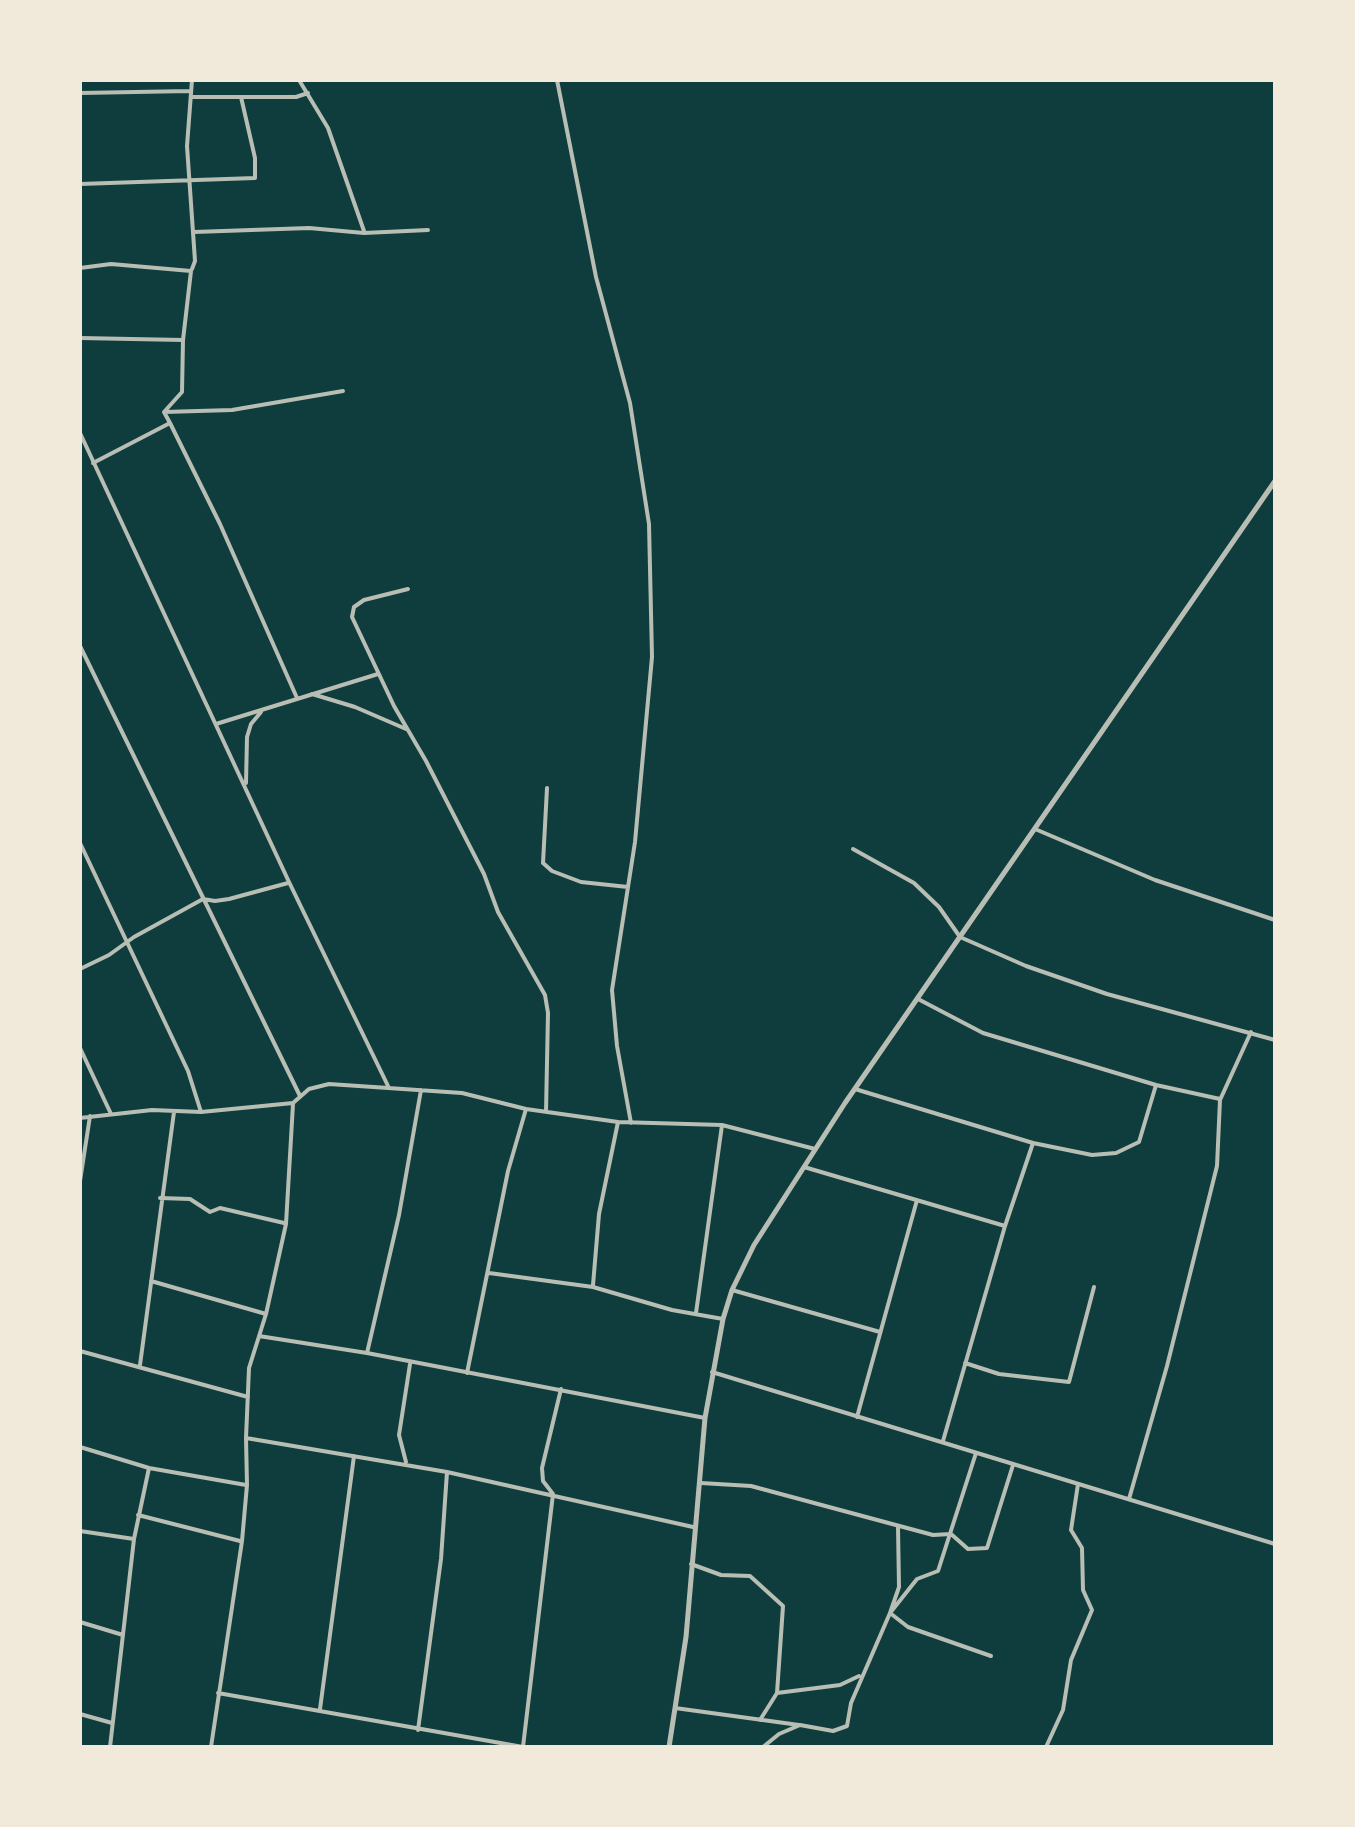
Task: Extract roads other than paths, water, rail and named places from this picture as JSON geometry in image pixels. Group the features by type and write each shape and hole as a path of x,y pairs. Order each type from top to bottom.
{"street":[{"path":"164,412 182,392 183,340 195,261 187,146 192,80"},
{"path":"299,80 328,128 364,232"},
{"path":"557,80 596,277 630,402 649,524 652,657 640,796 612,990 631,1123"},
{"path":"80,93 240,97 296,97 308,93"},
{"path":"80,184 255,178 255,158 240,97"},
{"path":"194,232 309,228 364,232 428,230"},
{"path":"80,268 111,264 191,270"},
{"path":"80,338 183,340"},
{"path":"164,412 232,410 343,391"},
{"path":"164,412 212,507 297,698"},
{"path":"93,464 170,423"},
{"path":"80,433 389,1088"},
{"path":"669,1747 686,1637 712,1372 732,1290 754,1245 855,1089 1275,483"},
{"path":"408,589 364,600 354,607 352,616 484,874 498,912 545,995 546,1113"},
{"path":"80,646 300,1096"},
{"path":"216,724 380,674"},
{"path":"312,694 356,707 409,730"},
{"path":"246,788 250,724 262,710"},
{"path":"547,788 544,863 552,872 581,882 628,887"},
{"path":"1035,828 1154,880 1275,920"},
{"path":"80,843 188,1071 201,1112"},
{"path":"852,849 914,884 939,907 960,937 1026,966 1107,994 1275,1040"},
{"path":"80,969 203,899 215,902 289,882"},
{"path":"918,998 983,1034 1220,1100"},
{"path":"1129,1500 1217,1166 1220,1100 1252,1032"},
{"path":"80,1048 112,1114"},
{"path":"80,1118 293,1103 329,1084 462,1093 546,1113 618,1122 722,1124 815,1149"},
{"path":"855,1089 1033,1143 1092,1155 1139,1142 1156,1085"},
{"path":"367,1353 399,1215 421,1090"},
{"path":"211,1747 248,1485 250,1368 286,1224 293,1103"},
{"path":"467,1374 508,1170 526,1109"},
{"path":"140,1365 174,1110"},
{"path":"80,1180 90,1116"},
{"path":"593,1287 599,1214 618,1122"},
{"path":"696,1314 722,1124"},
{"path":"943,1442 1004,1226 1033,1143"},
{"path":"804,1167 1004,1226"},
{"path":"160,1198 190,1200 210,1212 220,1208 286,1224"},
{"path":"857,1416 917,1200"},
{"path":"489,1272 593,1287 723,1319"},
{"path":"150,1281 266,1314"},
{"path":"965,1362 999,1374 1069,1382 1094,1286"},
{"path":"732,1290 880,1332"},
{"path":"259,1336 706,1418"},
{"path":"80,1351 248,1398"},
{"path":"406,1464 400,1434 410,1364"},
{"path":"712,1372 1275,1544"},
{"path":"218,1693 523,1747 554,1494 543,1481 542,1468 561,1389"},
{"path":"246,1438 447,1472 694,1527"},
{"path":"80,1447 149,1468 248,1485"},
{"path":"890,1613 916,1580 938,1572 976,1454"},
{"path":"320,1709 354,1456"},
{"path":"701,1483 750,1486 934,1536 951,1534 968,1549 987,1548 1014,1465"},
{"path":"110,1747 134,1539 149,1468"},
{"path":"418,1730 442,1559 447,1472"},
{"path":"1046,1747 1063,1710 1070,1660 1092,1610 1083,1590 1082,1548 1071,1530 1078,1484"},
{"path":"138,1515 242,1541"},
{"path":"675,1708 834,1731 847,1726 852,1703 899,1586 898,1527"},
{"path":"80,1531 134,1539"},
{"path":"691,1564 721,1575 750,1576 783,1606 777,1693 760,1720"},
{"path":"890,1613 908,1627 991,1656"},
{"path":"80,1622 123,1635"},
{"path":"777,1693 840,1684 863,1675"},
{"path":"80,1714 112,1722"},
{"path":"763,1747 800,1725"}]}
